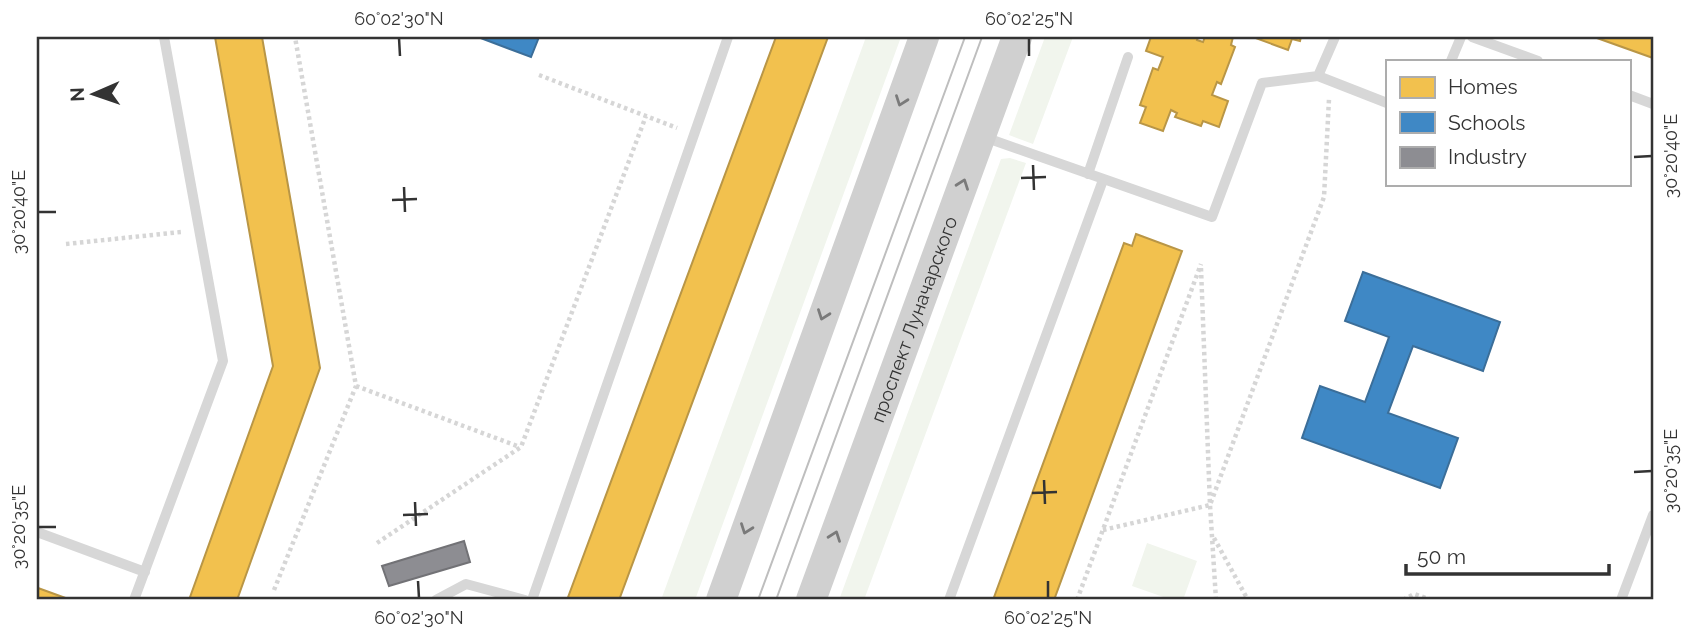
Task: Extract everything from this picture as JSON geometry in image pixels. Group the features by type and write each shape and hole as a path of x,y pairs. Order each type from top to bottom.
{"main road":[{"path":"721,600 924,37"},
{"name":"проспект Луначарского","path":"811,600 1017,37"}],"lane":[{"path":"134,600 223,361 164,37"},
{"path":"532,600 728,37"},
{"path":"1318,76 1335,37"},
{"path":"1451,60 1461,37"},
{"path":"1472,37 1535,60"},
{"path":"1088,174 1128,57"},
{"path":"981,136 1212,217 1262,83 1318,76 1386,103"},
{"path":"1630,94 1653,104"},
{"path":"949,600 1103,180"},
{"path":"1622,600 1653,515"},
{"path":"37,532 145,572"},
{"path":"436,600 466,583 525,600"}],"path":[{"path":"274,590 356,386 295,37"},
{"path":"539,75 694,135"},
{"path":"1210,505 1324,197 1330,80"},
{"path":"377,543 521,447 646,116"},
{"path":"66,244 199,230"},
{"path":"1077,600 1200,264 1216,600"},
{"path":"356,386 521,447"},
{"path":"1103,530 1210,505"},
{"path":"1213,537 1248,600"},
{"path":"1403,600 1414,594 1432,600"}],"shaded area":[{"path":"866,37 901,37 695,600 661,600"},
{"path":"1045,37 1073,37 1033,144 1009,135"},
{"path":"1010,158 1026,163 864,600 839,600 1001,159"},
{"path":"1147,543 1197,561 1183,600 1172,600 1132,586"}],"building: Homes":[{"path":"215,37 262,37 320,368 237,600 189,600 273,366"},
{"path":"776,37 828,37 619,600 567,600"},
{"path":"1151,37 1198,37 1197,40 1203,42 1205,37 1233,37 1231,45 1235,47 1221,84 1217,82 1212,95 1228,101 1219,127 1203,121 1201,126 1175,117 1177,113 1171,110 1163,131 1140,123 1146,107 1140,105 1153,68 1158,70 1163,57 1146,51"},
{"path":"1253,37 1301,37 1300,41 1292,39 1288,50"},
{"path":"1598,37 1653,37 1653,58 1597,38"},
{"path":"1136,234 1182,251 1054,600 993,600 1124,243 1132,246"},
{"path":"38,588 71,600 37,600"}],"building: Schools":[{"path":"478,37 539,37 531,57"},
{"path":"1363,272 1500,322 1483,371 1413,346 1388,413 1458,438 1440,488 1302,438 1320,386 1365,402 1389,337 1345,321"}],"building: Industry":[{"path":"464,541 470,562 389,586 382,566"}],"tram line":[{"path":"758,600 965,37"},
{"path":"776,600 982,37"}]}
